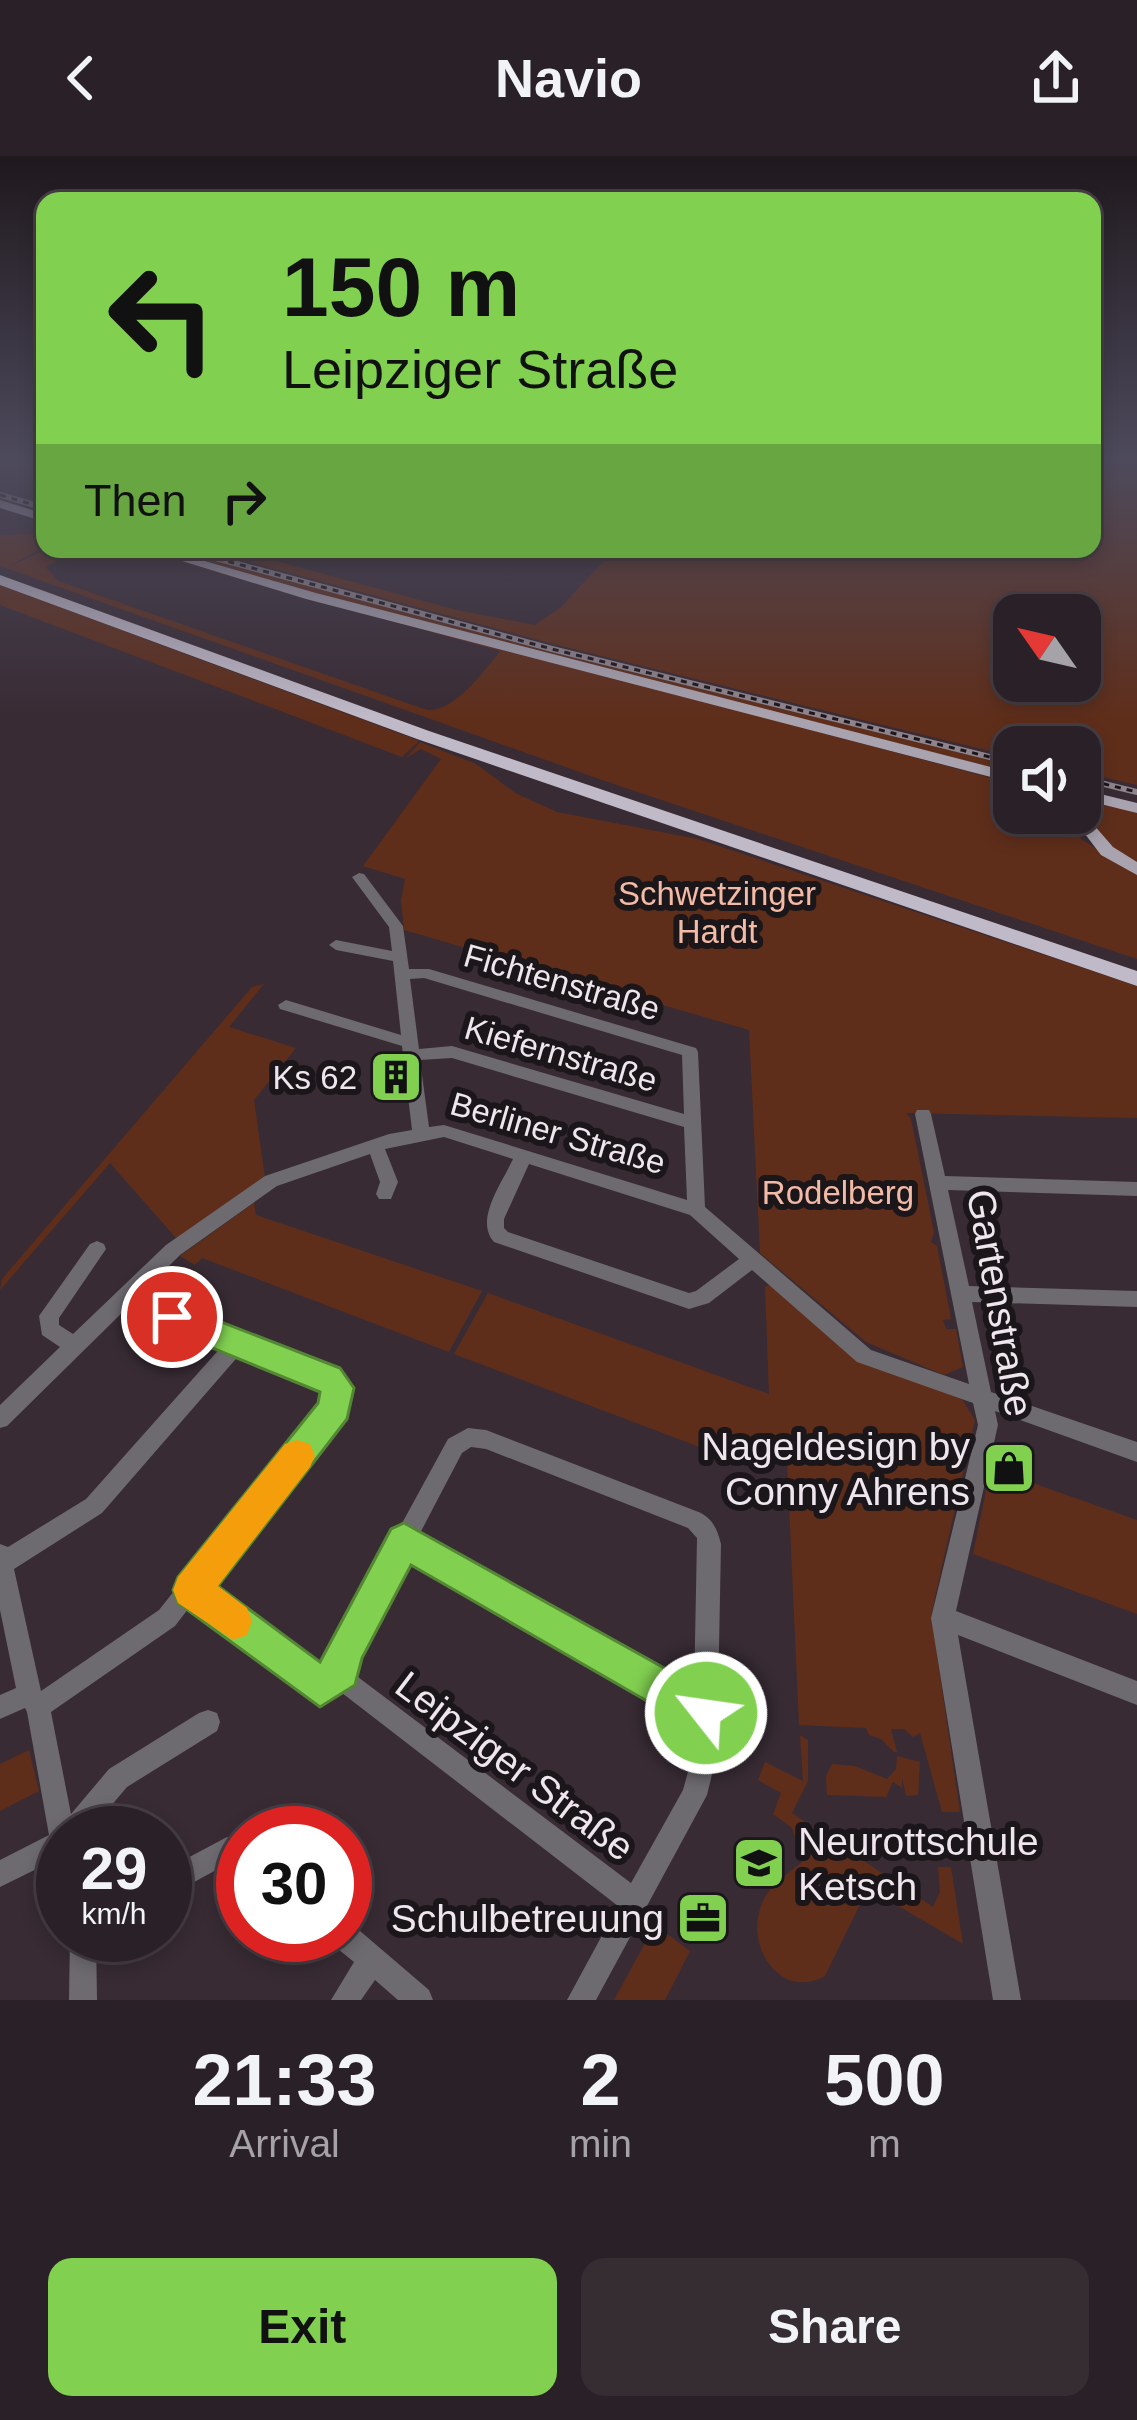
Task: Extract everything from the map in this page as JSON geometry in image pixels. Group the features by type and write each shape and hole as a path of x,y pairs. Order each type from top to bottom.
{"highway":[{"path":"0,571 429,732 1137,966"},
{"path":"0,580 1137,979"}],"main road":[{"path":"179,558 993,773"},
{"path":"1101,799 1137,808"},
{"path":"1094,834 1107,851 1137,870"}],"street":[{"path":"359,877 397,926 421,1133"},
{"path":"336,945 401,966"},
{"name":"Fichtenstraße","path":"401,966 690,1052 696,1210"},
{"name":"Kiefernstraße","path":"286,1005 411,1049 452,1052 692,1123"},
{"name":"Gartenstraße","path":"923,1114 986,1401 988,1425 943,1618 1007,2000"},
{"name":"Berliner Straße","path":"0,1419 173,1250 271,1181 375,1145 444,1131 696,1210 864,1356 1137,1452"},
{"path":"375,1145 389,1182 385,1194"},
{"path":"524,1155 495,1219 501,1237 689,1301 702,1297 753,1258"},
{"path":"939,1183 1137,1189"},
{"path":"75,1346 49,1329 49,1316 97,1249"},
{"path":"0,1707 34,1700 167,1618 334,1408 337,1388 328,1378 128,1293"},
{"path":"963,1294 1137,1300"},
{"path":"56,1806 1,1561 94,1506 237,1343"},
{"path":"192,1590 320,1687 341,1671 343,1654 455,1446 468,1437 696,1521 707,1532 705,1754 694,1795 581,2000"},
{"path":"404,1541 706,1713"},
{"path":"943,1618 1137,1694"},
{"name":"Leipziger Straße","path":"341,1671 350,1685 635,1902"},
{"path":"94,1806 118,1778 208,1722"},
{"path":"0,1874 36,1856"},
{"path":"372,1960 419,2000"},
{"path":"83,1962 83,2000"},
{"path":"345,2000 371,1962"}],"green space":[{"name":"Schwetzinger Hardt","path":"0,544 36,544 36,551 8,567 36,554 36,558 62,558 46,567 58,581 427,710 458,697 500,651 164,558 993,778 993,834 1079,834 1137,874 1137,959 602,780 0,566"},
{"path":"1101,544 1137,544 1137,785 1101,777 1101,726 993,726 993,752 557,645 234,558 265,558 457,610 535,625 560,608 607,558 1101,558"},
{"path":"186,558 206,558 550,652 993,761 993,770"},
{"path":"0,585 418,742 402,757 0,605"},
{"name":"Rodelberg","path":"420,742 476,764 517,794 557,812 698,839 1137,986 1137,1118 906,1113 911,1119 934,1232 931,1242 937,1246 951,1319 943,1320 946,1329 956,1329 963,1367 944,1375 866,1342 760,1253 749,1030 404,930 405,879 363,866 441,759 421,749 406,758"},
{"path":"1101,805 1137,811 1137,866 1114,850 1100,836"},
{"path":"264,984 229,1027 296,1048 254,1100 265,1178 176,1238 110,1163 0,1290 2,1279 252,987"},
{"path":"254,1203 256,1215 482,1291 449,1352 202,1258 195,1265 180,1256"},
{"path":"772,1283 862,1361 962,1399 975,1420 931,1615 960,1812 942,1812 920,1733 913,1737 904,1729 891,1729 894,1752 866,1728 799,1725 787,1461 750,1446 742,1463 454,1354 488,1293 769,1394 765,1287"},
{"path":"991,1468 1137,1520 1137,1614 973,1554"},
{"path":"800,1735 808,1740 808,1781 792,1813 933,1907 940,1892 938,1867 951,1867 963,1944 868,1888 825,1976 795,1981 772,1967 757,1925 764,1898 817,1846 800,1834 795,1837 792,1828 773,1814 781,1793 758,1780 765,1762 803,1781"},
{"path":"29,1750 39,1791 0,1811 0,1764"},
{"path":"897,1756 920,1762 918,1795 906,1796 902,1778 902,1788 893,1782 886,1797 827,1795 826,1776 832,1764 855,1766 887,1779 896,1769"},
{"path":"655,1925 690,1951 665,2000 614,2000"}],"railway":[{"path":"215,558 552,649 993,758"},
{"path":"1101,783 1137,792"}],"slow traffic":[{"path":"233,1621 192,1590 297,1456"}],"place":[{"name":"Ks 62","path":"396,1077"},
{"name":"Nageldesign by Conny Ahrens","path":"1009,1468"},
{"name":"Neurottschule Ketsch","path":"759,1863"},
{"name":"Schulbetreuung","path":"703,1918"}],"route":[{"path":"172,1317 328,1378 337,1388 334,1408 192,1590 320,1687 341,1671 343,1654 404,1541 706,1713"}]}
